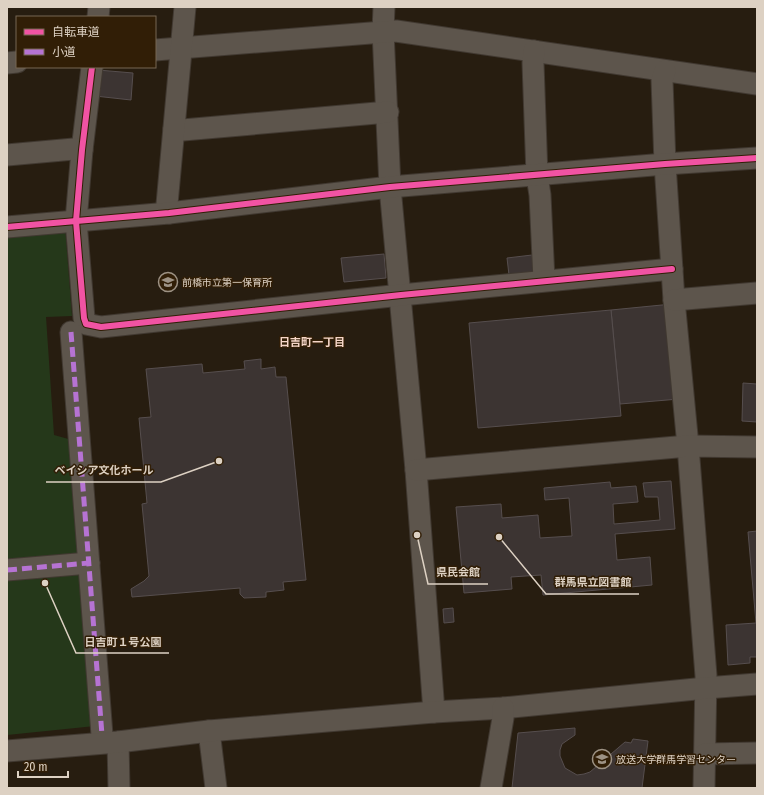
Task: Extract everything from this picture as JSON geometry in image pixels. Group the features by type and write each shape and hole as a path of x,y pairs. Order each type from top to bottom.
{"street":[{"path":"169,213 167,204 185,7"},
{"path":"384,7 383,31 388,112 390,187 416,470 434,712"},
{"path":"156,50 396,30 757,84"},
{"path":"534,51 532,63 537,176 540,195 544,280"},
{"path":"92,68 82,150 76,221 84,318 86,324 91,326 108,327 544,280 672,269"},
{"path":"665,71 662,80 665,164 674,300 688,446 706,676 704,788"},
{"path":"174,129 183,130 388,112"},
{"path":"7,155 74,149 82,150"},
{"path":"7,227 169,213 390,187 537,176 665,164 757,159"},
{"path":"674,300 757,293"},
{"path":"71,332 88,563 110,738 119,788"},
{"path":"416,470 688,446 757,447"},
{"path":"7,570 88,563"},
{"path":"7,751 110,738 434,712 503,708 757,684"},
{"path":"491,788 503,718 503,708"},
{"path":"209,731 216,788"},
{"path":"705,754 757,753"}],"green space":[{"path":"65,226 72,316 46,317 54,435 72,440 95,726 7,735 7,231"}],"building":[{"path":"98,70 133,73 131,100 95,96"},
{"path":"384,254 386,278 344,282 341,258"},
{"path":"532,255 534,272 509,275 507,258"},
{"path":"672,304 679,399 620,404 611,310"},
{"path":"611,310 621,416 478,428 469,323"},
{"path":"261,359 261,369 275,367 276,377 286,377 306,580 283,582 284,590 266,592 266,597 244,598 240,594 240,588 132,597 131,589 149,576 142,504 147,503 139,418 151,417 146,369 202,364 203,373 245,369 244,361"},
{"path":"743,383 757,384 757,422 742,421"},
{"path":"671,481 675,529 615,534 617,560 650,557 652,585 543,595 541,575 511,577 512,589 464,593 456,507 501,504 502,518 538,515 540,538 572,536 569,498 545,500 544,488 610,482 611,488 636,486 638,502 613,504 614,524 660,520 658,497 645,497 643,483"},
{"path":"757,531 757,657 750,657 750,663 728,665 726,625 756,623 748,532"},
{"path":"453,608 454,622 444,623 443,609"},
{"path":"575,728 575,735 562,744 560,756 565,768 577,775 590,772 625,742 631,743 633,739 648,741 642,788 512,788 518,733"}],"marked path":[{"path":"71,332 102,735"},
{"path":"7,570 89,563"}],"cycle path":[{"path":"92,68 82,150 76,221 84,318 86,324 101,327 401,295 672,269"},
{"path":"7,227 169,213 390,187 665,164 757,158"}],"place":[{"name":"前橋市立第一保育所","path":"168,282"},
{"name":"ベイシア文化ホール","path":"219,461"},
{"name":"県民会館","path":"417,535"},
{"name":"群馬県立図書館","path":"499,537"},
{"name":"日吉町１号公園","path":"45,583"},
{"name":"放送大学群馬学習センター","path":"602,759"}],"district":[{"name":"日吉町一丁目","path":"312,342"}]}
